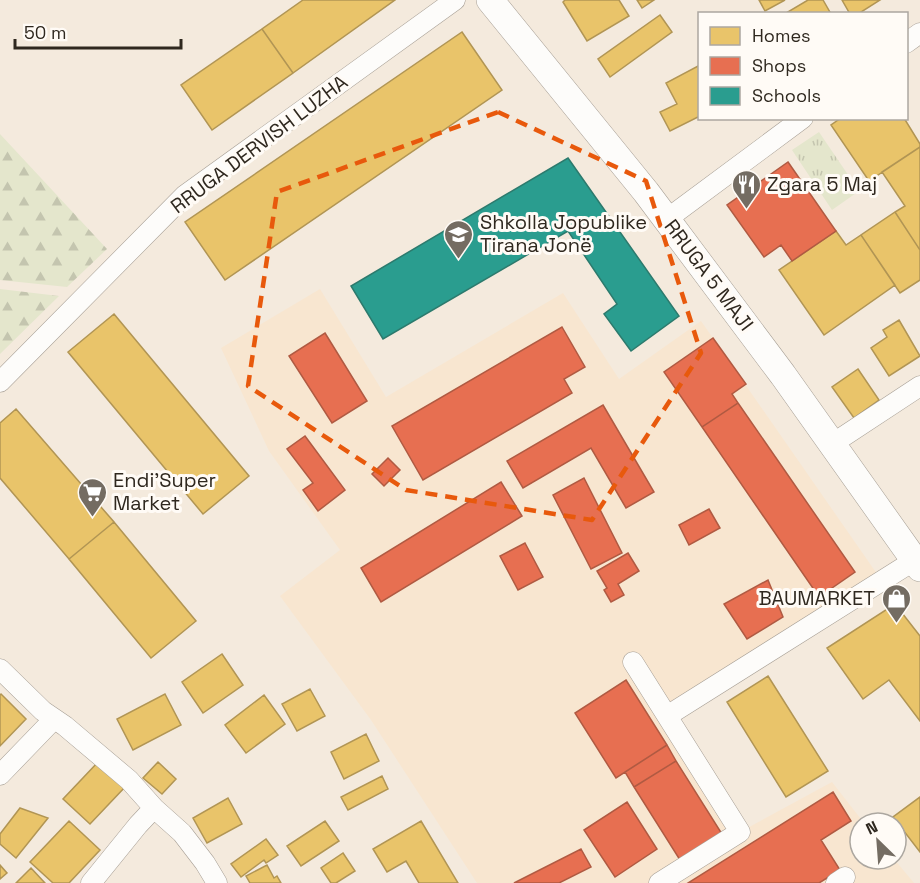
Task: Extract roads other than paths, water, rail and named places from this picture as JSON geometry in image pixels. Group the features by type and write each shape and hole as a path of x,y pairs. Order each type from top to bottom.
{"main road":[{"name":"RRUGA 5 MAJI","path":"490,0 554,76 667,219 917,564"}],"street":[{"name":"RRUGA DERVISH LUZHA","path":"0,382 185,195 455,0"},
{"path":"667,219 800,120"},
{"path":"832,444 920,386"},
{"name":"RRUGA 5 MAJI","path":"667,716 917,564"},
{"path":"633,662 740,832 660,883"},
{"path":"0,669 43,711 129,780 154,808 182,833 217,883"},
{"path":"0,775 54,719"},
{"path":"92,883 154,808"}],"place":[{"name":"Zgara 5 Maj","path":"746,210"},
{"name":"Shkolla Jopublike Tirana Jonë","path":"459,260"},
{"name":"Endi'Super Market","path":"92,518"},
{"name":"BAUMARKET","path":"896,624"}]}
